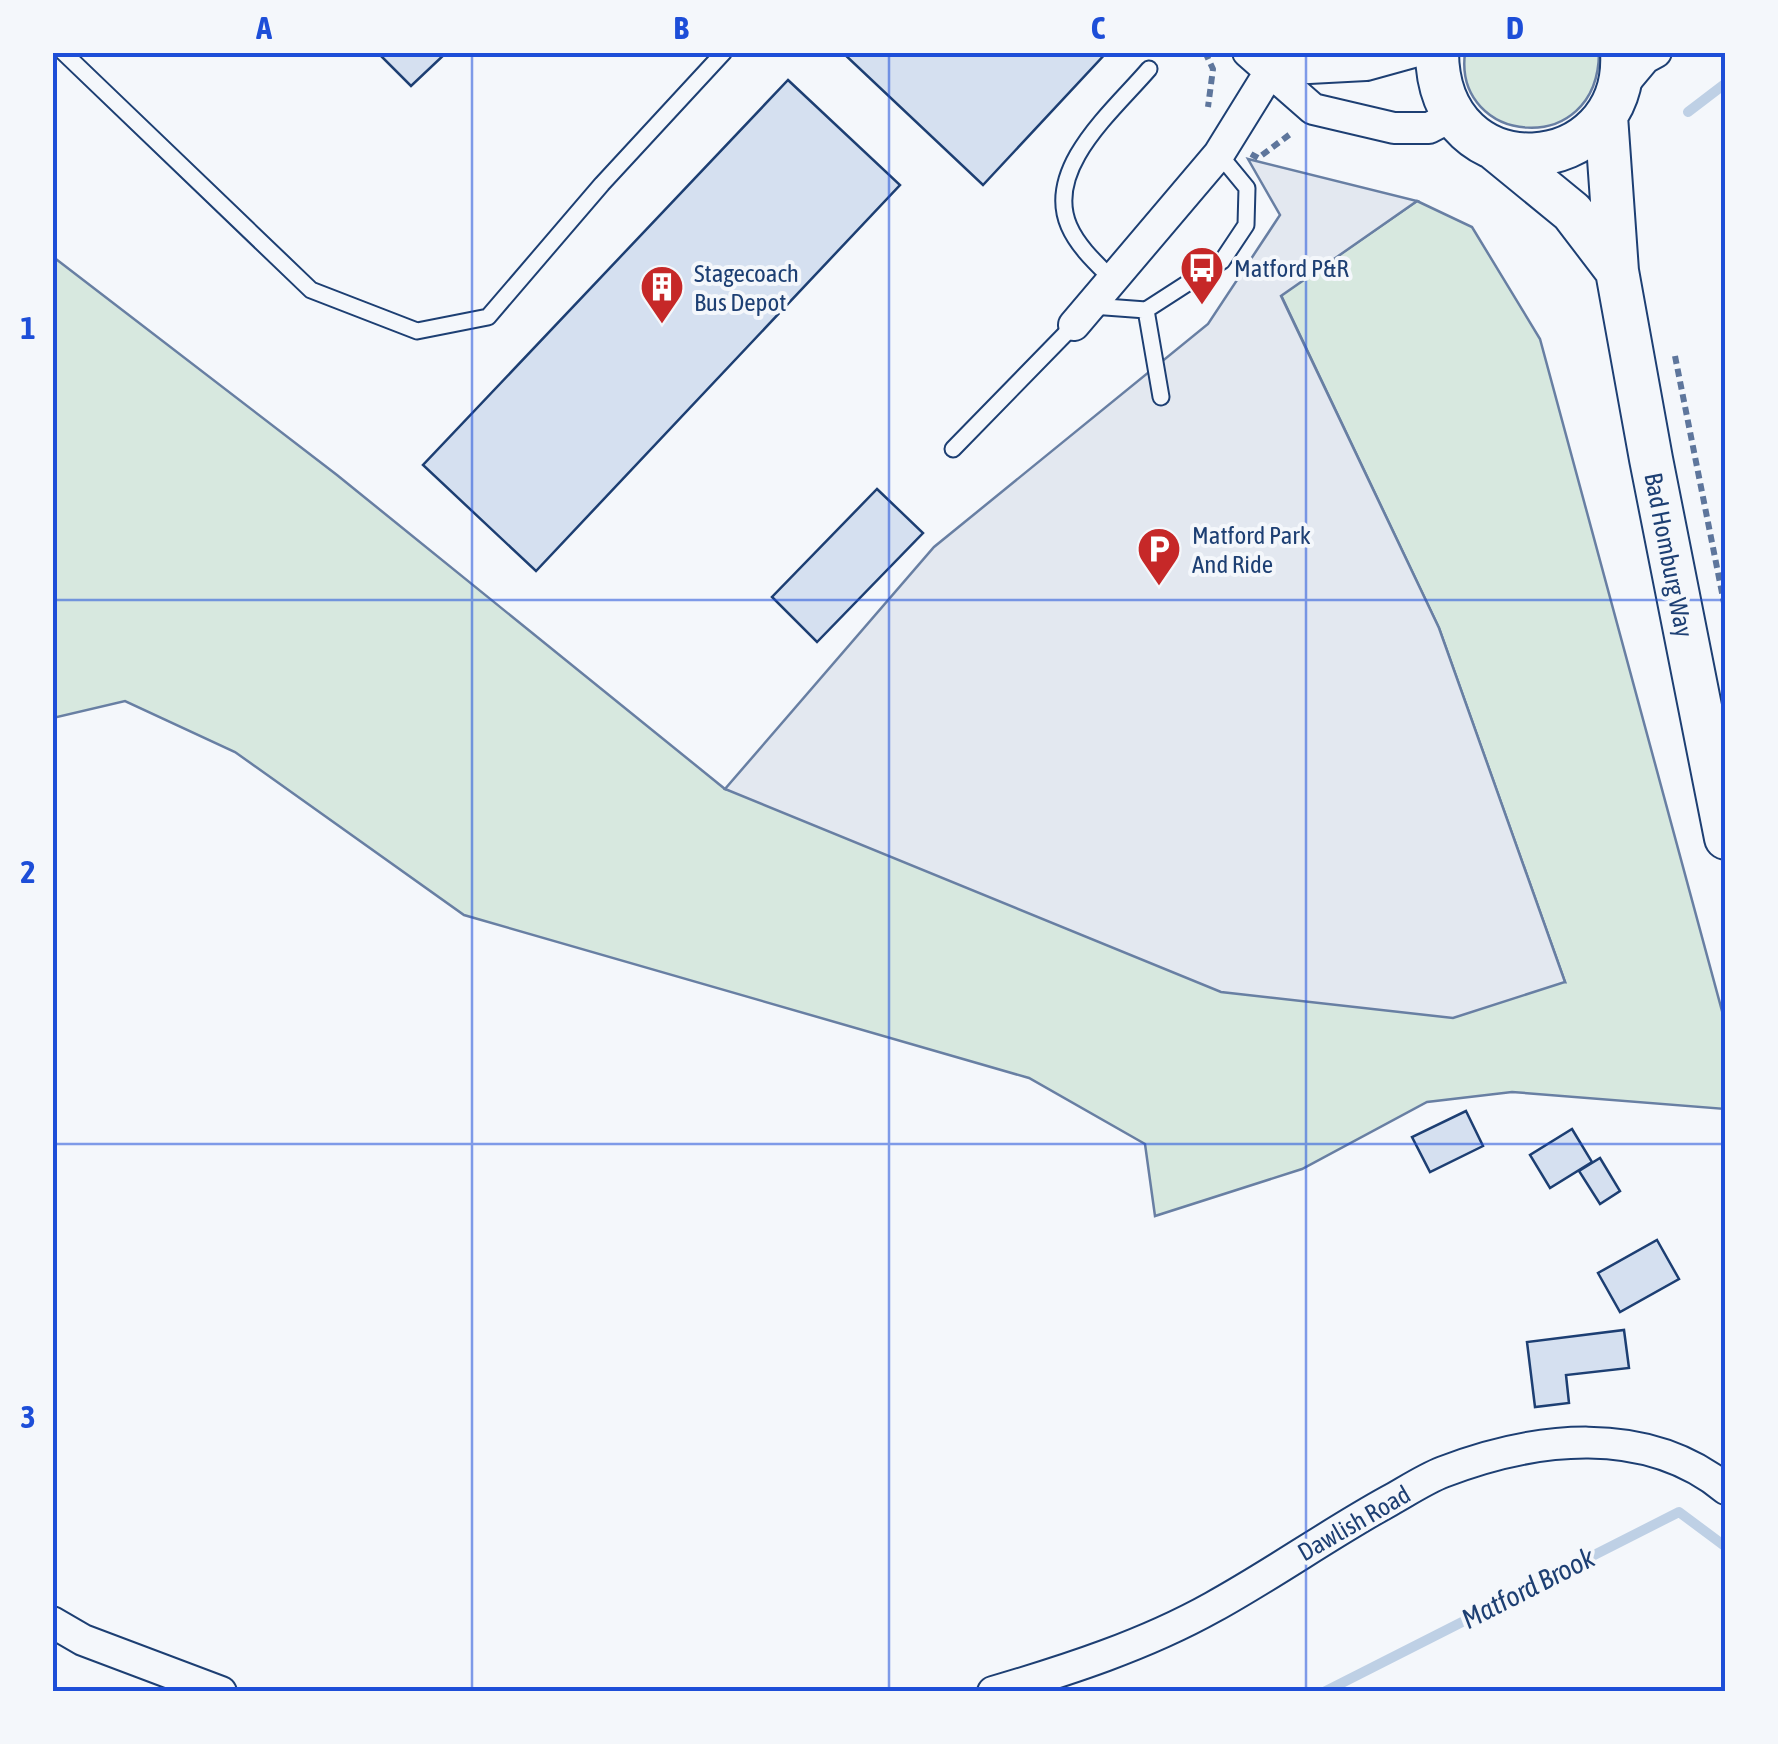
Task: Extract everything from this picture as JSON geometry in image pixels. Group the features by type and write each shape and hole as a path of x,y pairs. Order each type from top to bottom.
{"main road":[{"path":"1436,52 1437,76 1452,116"},
{"path":"1495,149 1519,155 1556,151 1589,134 1616,86"},
{"name":"Bad Homburg Way","path":"1616,86 1617,270 1650,460 1726,838"},
{"name":"Bad Homburg Way","path":"1452,116 1467,132 1495,149 1572,212 1617,270"}],"street":[{"path":"1260,62 1366,65 1413,52"},
{"path":"1616,86 1656,52"},
{"path":"1260,62 1313,110 1372,125 1428,128 1452,116"},
{"path":"1083,316 1219,154 1260,62"},
{"name":"Dawlish Road","path":"993,1692 1073,1669 1210,1608 1440,1473 1507,1452 1569,1442 1625,1444 1670,1458 1726,1490"},
{"path":"52,1622 83,1640 222,1692"}],"lane":[{"path":"64,52 311,290 417,330 488,317 602,184 724,52"},
{"path":"1113,280 1084,250 1068,226 1062,193 1073,159 1149,69"},
{"path":"954,449 1083,316 1146,310 1222,261 1246,225 1247,188 1219,154"},
{"path":"1146,310 1161,397"}],"path":[{"path":"1671,338 1726,613"}],"shaded area":[{"path":"1465,53 1599,53 1592,87 1576,111 1553,124 1527,128 1502,122 1481,107 1467,84"},
{"name":"Matford Park And Ride","path":"1248,159 1417,201 1281,296 1439,628 1565,982 1453,1018 1221,992 725,789 934,547 1208,324 1280,215"},
{"path":"1417,201 1472,227 1540,339 1725,1022 1725,1109 1512,1092 1427,1102 1302,1169 1155,1216 1145,1144 1029,1078 464,915 235,752 125,701 53,718 52,256 337,475 725,789 1565,982 1439,628 1281,295"}],"building":[{"path":"377,52 447,52 411,86"},
{"path":"842,52 1107,52 983,185"},
{"name":"Stagecoach Bus Depot","path":"788,80 900,185 536,571 423,465"},
{"path":"877,489 923,533 817,642 772,597"},
{"path":"1466,1111 1483,1146 1430,1172 1412,1137"},
{"path":"1572,1129 1592,1162 1550,1188 1530,1155"},
{"path":"1600,1158 1620,1191 1600,1204 1579,1171"},
{"path":"1657,1240 1679,1279 1620,1312 1598,1273"},
{"path":"1624,1330 1629,1368 1566,1375 1569,1403 1535,1407 1527,1342"}],"waterway":[{"path":"1688,112 1726,83"},
{"name":"Matford Brook","path":"1324,1692 1679,1512 1726,1547"}],"place":[{"name":"Matford P&R","path":"1202,306"},
{"name":"Stagecoach Bus Depot","path":"662,325"},
{"name":"Matford Park And Ride","path":"1159,587"}]}
